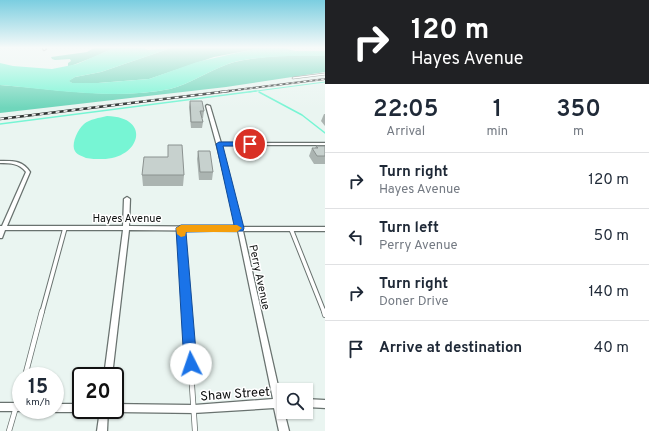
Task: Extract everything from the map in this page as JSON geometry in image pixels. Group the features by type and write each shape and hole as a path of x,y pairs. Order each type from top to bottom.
{"street":[{"name":"Perry Avenue","path":"208,106 240,228 277,386"},
{"path":"219,144 325,144"},
{"path":"0,162 21,163 26,166 28,172 2,228 0,236"},
{"path":"109,367 126,228 127,199"},
{"name":"Hayes Avenue","path":"2,228 325,229"},
{"name":"Shaw Street","path":"124,408 194,409 277,403"},
{"path":"313,404 325,404"},
{"path":"0,407 12,407"},
{"path":"102,431 103,419"},
{"name":"Perry Avenue","path":"283,419 284,431"}],"lane":[{"path":"293,78 325,74"},
{"path":"27,367 65,228"},
{"path":"181,228 195,431"},
{"path":"291,229 325,315"},
{"path":"9,431 14,419"}],"shaded area":[{"path":"0,68 112,68 75,77 69,81 72,83 98,83 149,79 180,68 219,68 192,81 170,89 128,94 85,93 0,85"},
{"path":"112,68 181,68 149,79 98,83 72,83 68,81 75,77"},
{"path":"219,68 325,68 325,72 226,87 0,113 0,85 85,93 128,94 170,89 192,81"},
{"path":"107,116 122,118 131,123 136,130 136,138 132,146 125,153 114,157 101,159 90,159 78,154 74,149 74,143 82,126 89,121"}],"building":[{"path":"190,101 202,101 204,111 200,111 203,122 191,122"},
{"path":"168,145 182,145 184,175 142,175 144,157 168,157"},
{"path":"316,146 325,146 325,156 317,156 312,148 318,148"},
{"path":"198,151 210,151 213,172 200,172"}],"waterway":[{"path":"249,92 325,82"},
{"path":"0,124 256,91"},
{"path":"259,92 302,115 325,133"}],"railway":[{"path":"220,92 325,79"},
{"path":"0,119 229,91"}],"slow traffic":[{"path":"181,234 181,228 237,228"}],"route":[{"path":"191,364 181,228 240,228 219,144 250,144"}]}
